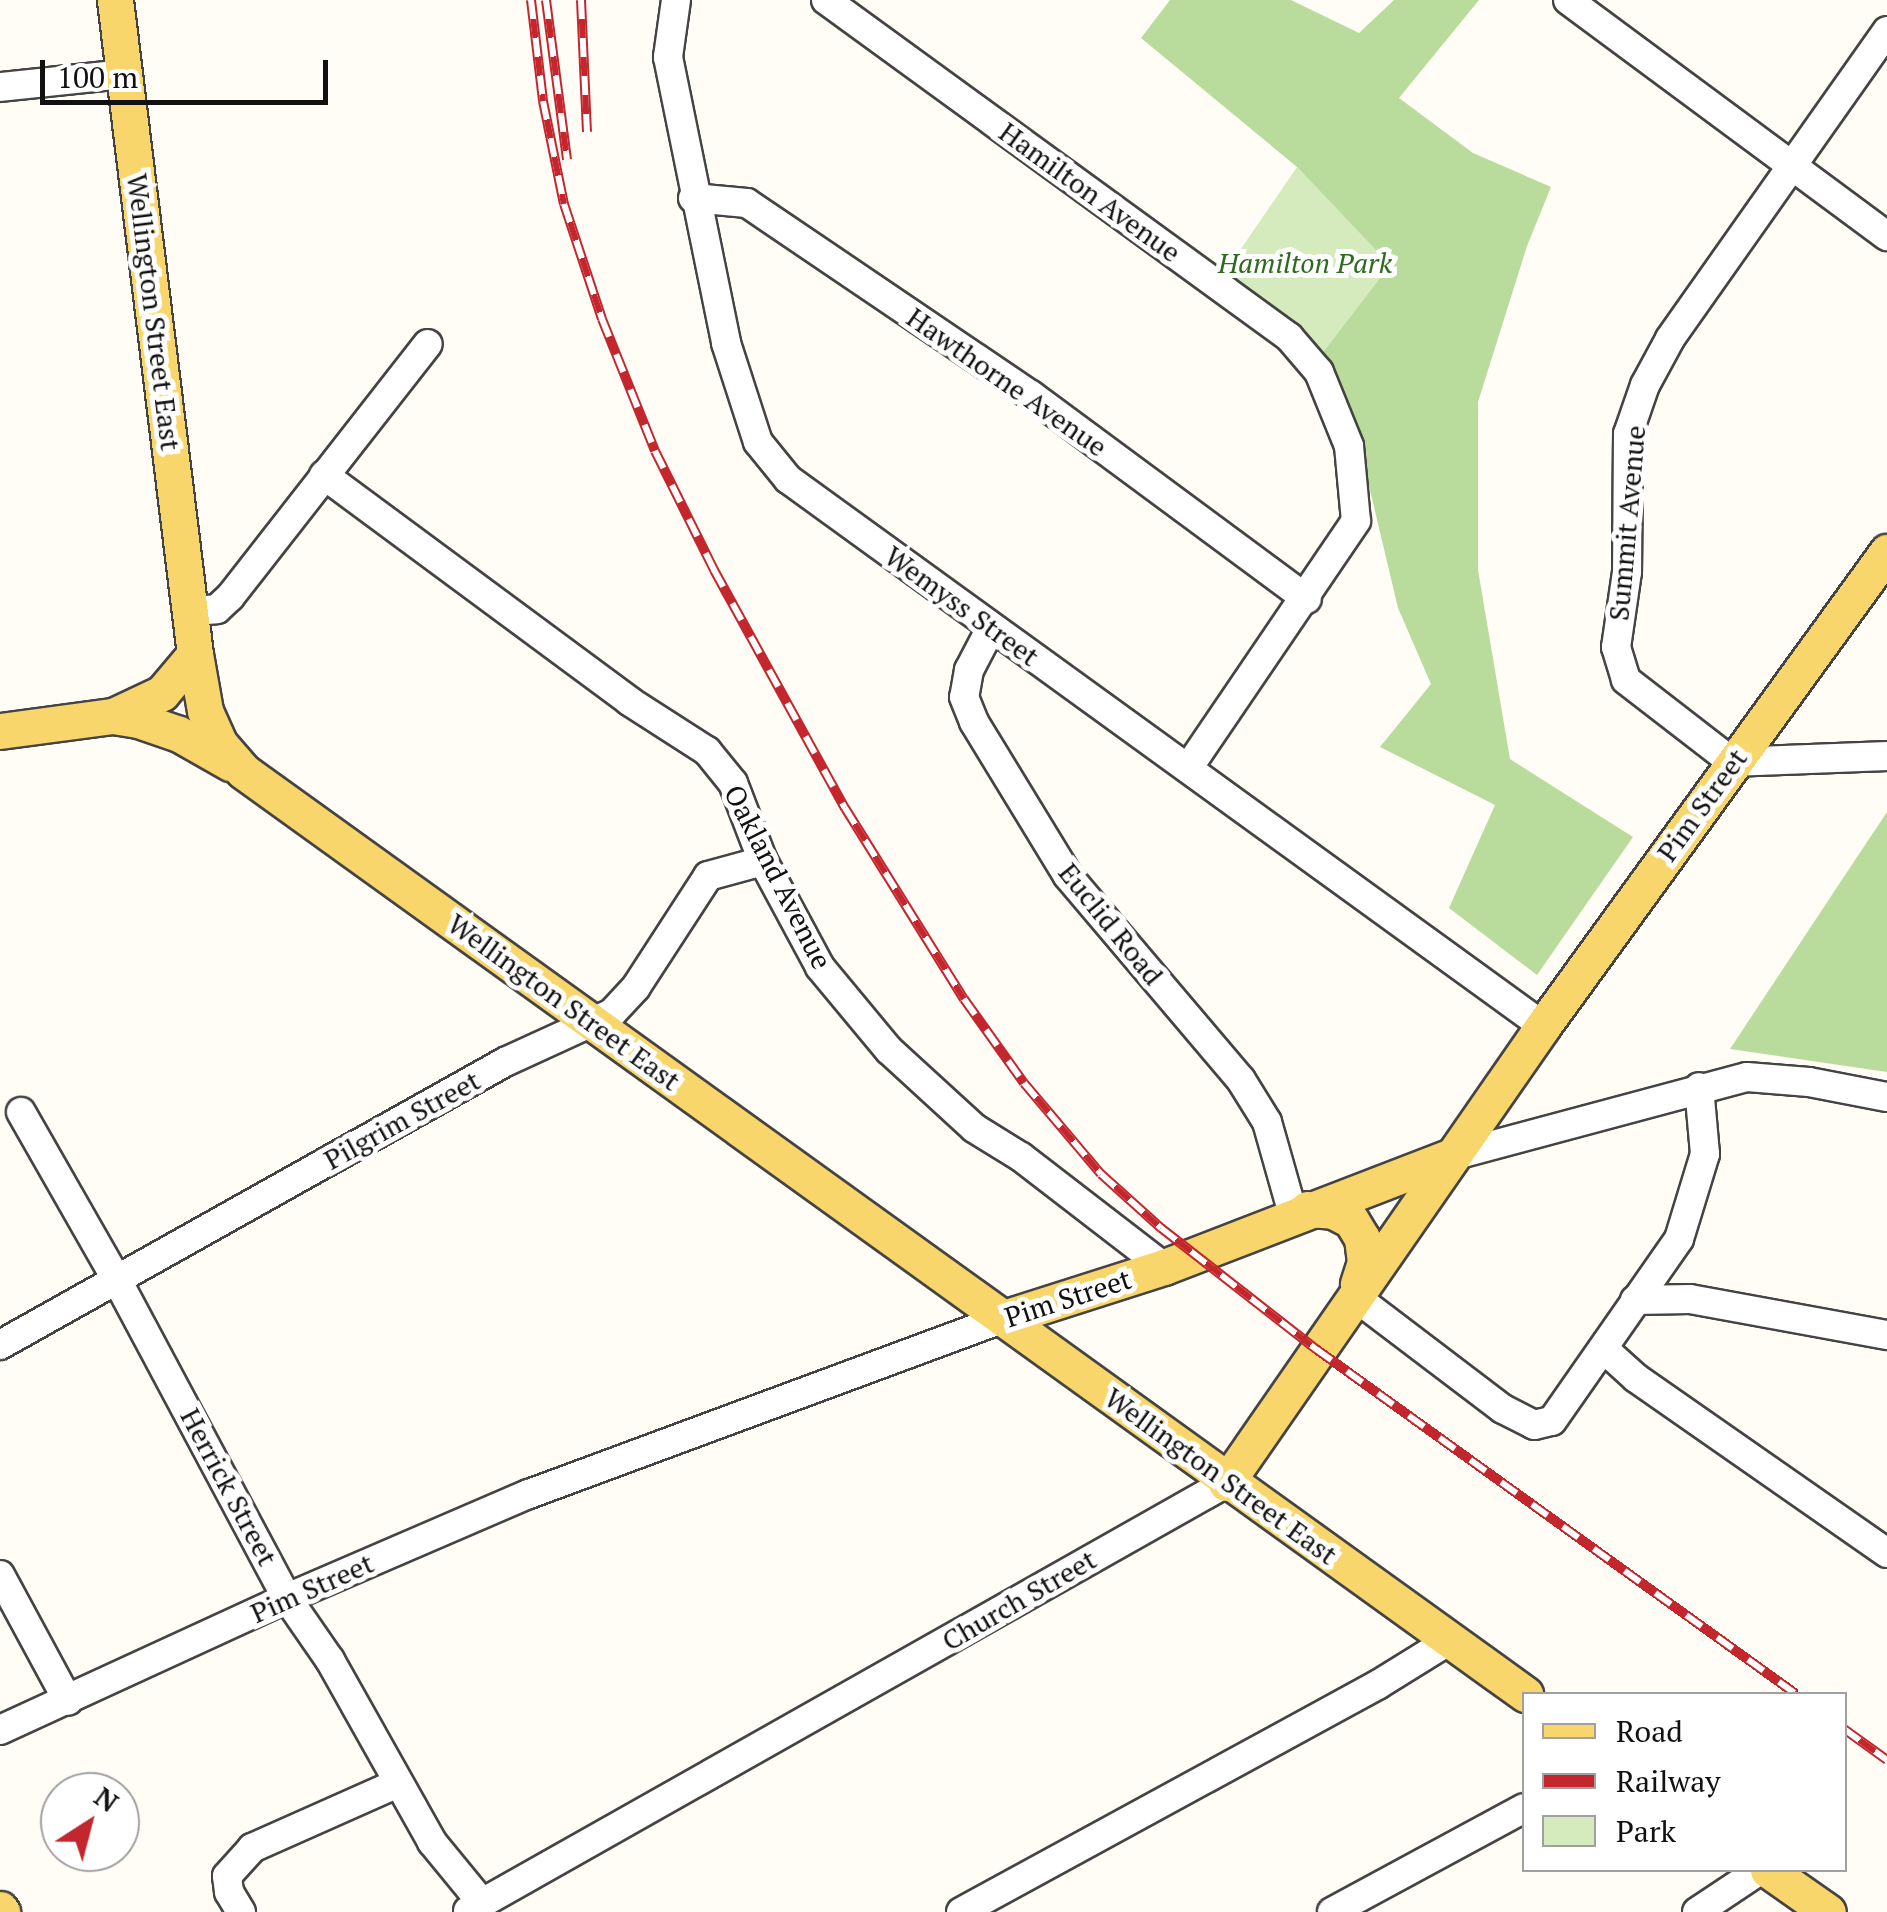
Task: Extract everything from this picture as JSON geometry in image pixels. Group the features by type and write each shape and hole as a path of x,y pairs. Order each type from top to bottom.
{"main road":[{"name":"Wellington Street East","path":"115,0 195,654 205,711 219,743 243,772 1522,1692"},
{"name":"Pim Street","path":"1007,1318 1164,1267 1300,1211 1452,1156 1732,762 1887,552"},
{"path":"0,731 113,716 162,693 195,654"},
{"path":"113,716 179,734 243,772"},
{"name":"Church Street","path":"1226,1482 1452,1156"},
{"path":"1300,1211 1333,1211 1351,1220 1362,1238 1364,1262 1354,1296"},
{"path":"1771,1872 1828,1912"}],"street":[{"name":"Wemyss Street","path":"676,0 668,57 726,343 758,442 788,479 1544,1026"},
{"name":"Hamilton Avenue","path":"826,0 1288,337 1320,372 1349,446 1356,521 1188,768"},
{"path":"1568,0 1887,236"},
{"name":"Summit Avenue","path":"1732,762 1626,680 1616,647 1627,572 1628,434 1645,385 1670,339 1887,31"},
{"path":"0,87 123,74"},
{"name":"Hawthorne Avenue","path":"694,198 747,203 1032,396 1306,599"},
{"path":"192,612 216,610 230,597 428,344"},
{"name":"Oakland Avenue","path":"324,475 628,702 707,751 733,783 763,861 820,966 889,1050 974,1128 1021,1157 1164,1267"},
{"name":"Euclid Road","path":"991,628 969,670 964,697 974,722 1068,876 1241,1080 1267,1122 1300,1211"},
{"path":"1732,762 1887,756"},
{"name":"Pilgrim Street","path":"0,1345 505,1062 612,1013 636,988 708,876 763,861"},
{"path":"1452,1156 1747,1077 1809,1082 1887,1097"},
{"path":"1354,1296 1503,1408 1534,1426 1552,1421 1679,1239 1705,1154 1699,1088"},
{"name":"Herrick Street","path":"21,1112 117,1280 287,1598 330,1660 432,1842 475,1908"},
{"path":"1635,1300 1690,1299 1887,1335"},
{"name":"Pim Street","path":"0,1730 287,1598 528,1494 1007,1318"},
{"path":"1604,1349 1636,1378 1887,1554"},
{"name":"Church Street","path":"475,1908 1226,1482"},
{"path":"0,1575 68,1701"},
{"path":"961,1912 1380,1684 1450,1640"},
{"path":"241,1912 229,1892 227,1876 252,1848 398,1783"},
{"path":"1332,1912 1522,1809"},
{"path":"1697,1912 1757,1872"}],"green space":[{"path":"1170,0 1291,0 1359,33 1394,0 1479,0 1399,98 1473,153 1551,187 1527,246 1478,402 1478,570 1510,759 1633,837 1537,975 1449,908 1495,805 1380,747 1431,684 1398,608 1370,490 1320,356 1390,265 1297,167 1141,38"},
{"name":"Hamilton Park","path":"1297,167 1390,265 1320,356 1223,275"},
{"path":"1887,812 1887,1072 1730,1049 1855,860"}],"railway":[{"path":"531,0 543,101 564,204 602,319 655,451 714,570 845,808 964,999 1024,1083 1101,1174 1161,1228 1316,1349 1793,1692"},
{"path":"546,0 567,160"},
{"path":"581,0 587,132"},
{"path":"1847,1731 1887,1760"}]}
